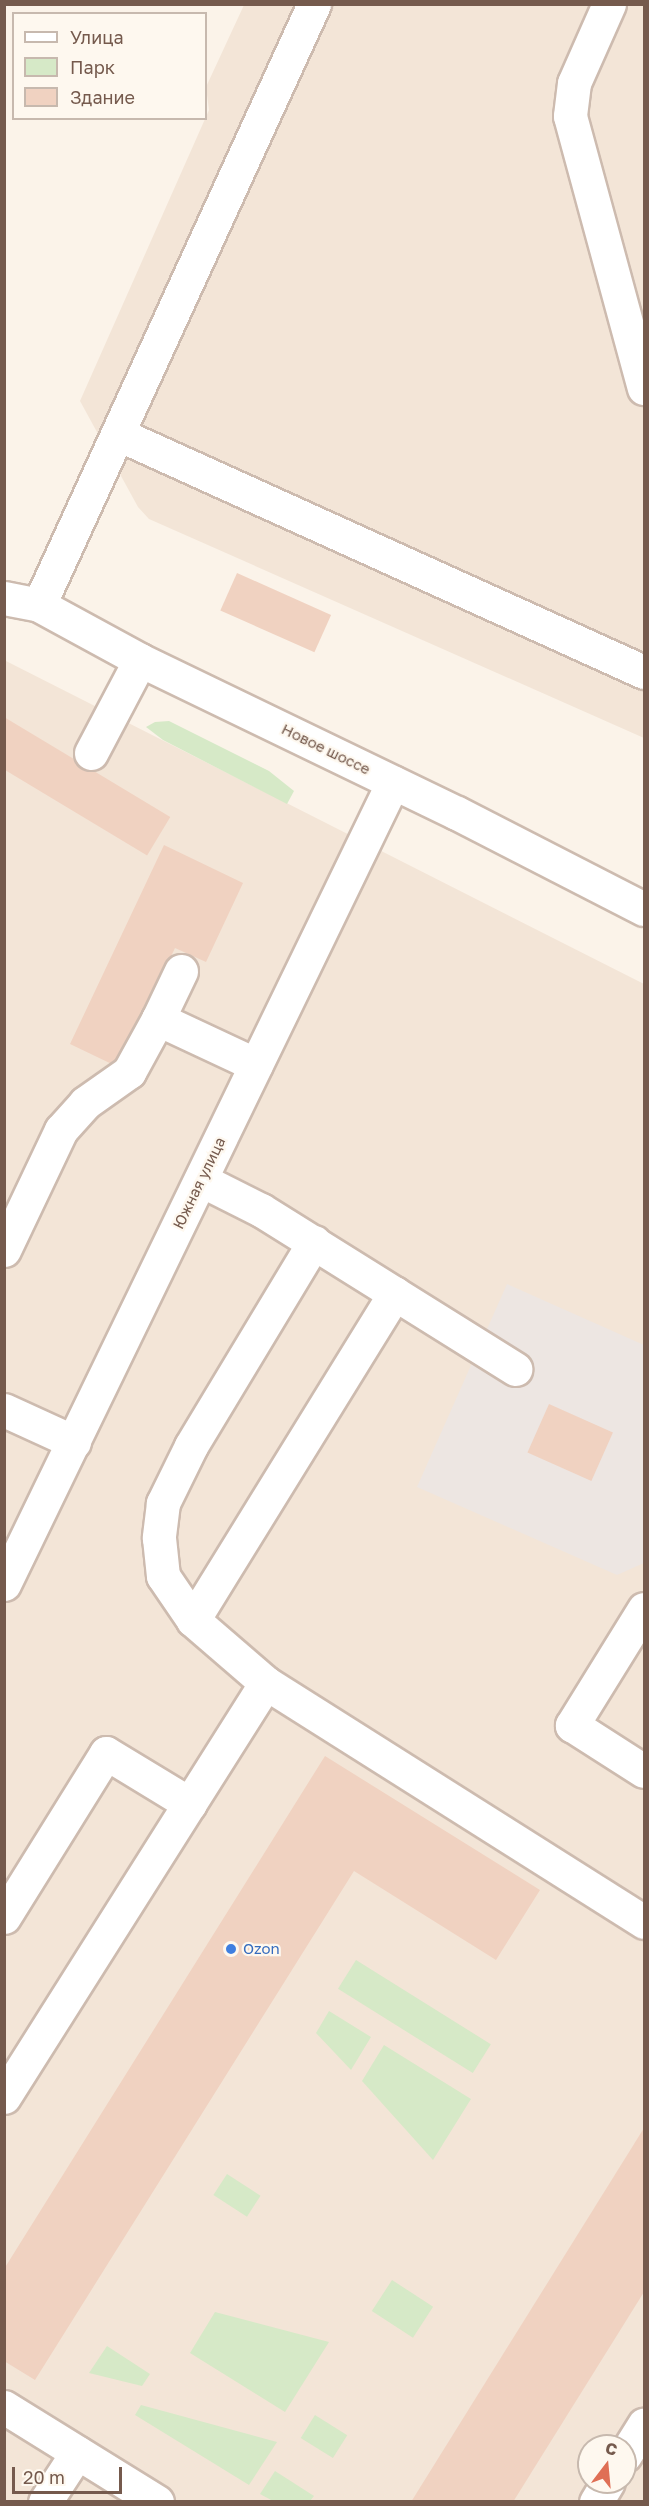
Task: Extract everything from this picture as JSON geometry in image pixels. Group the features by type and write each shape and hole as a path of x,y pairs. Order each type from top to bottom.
{"street":[{"path":"39,605 314,4"},
{"path":"609,4 574,83 570,116 645,388"},
{"path":"118,434 645,672"},
{"name":"Новое шоссе","path":"4,598 39,605 140,660 393,782 645,909"},
{"path":"91,753 140,660"},
{"name":"Южная улица","path":"4,1584 393,782"},
{"path":"4,1250 61,1131 85,1103 134,1067 181,971"},
{"path":"158,1019 256,1065"},
{"path":"201,1180 314,1242 515,1369"},
{"path":"314,1242 192,1446 163,1503 159,1538 163,1576 193,1620 267,1683 645,1922"},
{"path":"193,1620 395,1293"},
{"path":"4,1410 74,1442"},
{"path":"645,1609 572,1725 645,1771"},
{"path":"4,2097 267,1683"},
{"path":"4,1917 106,1753 190,1804"},
{"path":"4,2407 157,2502"},
{"path":"45,2502 77,2453"}],"shaded area":[{"path":"244,5 644,5 644,738 149,519 138,507 80,401 205,120 207,120 209,110 207,85"},
{"path":"4,660 644,984 644,2501 5,2501"},
{"path":"507,1284 644,1345 644,1563 617,1575 417,1487"}],"green space":[{"path":"169,721 269,771 294,791 287,804 163,740 146,727 155,722"},
{"path":"356,1960 491,2044 473,2073 338,1989"},
{"path":"329,2011 371,2037 351,2070 316,2033"},
{"path":"384,2045 471,2099 433,2160 362,2081"},
{"path":"227,2174 261,2196 247,2217 213,2195"},
{"path":"392,2280 433,2307 413,2338 372,2311"},
{"path":"215,2312 329,2342 285,2412 190,2353"},
{"path":"107,2346 150,2374 142,2386 89,2373"},
{"path":"141,2405 277,2442 249,2485 135,2415"},
{"path":"315,2415 347,2435 333,2458 301,2438"},
{"path":"275,2471 314,2496 310,2501 273,2501 260,2494"}],"building":[{"path":"237,573 331,615 314,652 220,610"},
{"path":"4,717 170,817 147,855 4,769"},
{"path":"164,845 243,883 206,962 175,948 118,1067 70,1044"},
{"path":"549,1404 613,1432 591,1481 527,1452"},
{"path":"325,1756 540,1890 496,1960 354,1871 35,2380 4,2361 4,2269"},
{"path":"644,2128 644,2292 513,2502 411,2502"}],"place":[{"name":"Ozon","path":"231,1949"}]}
